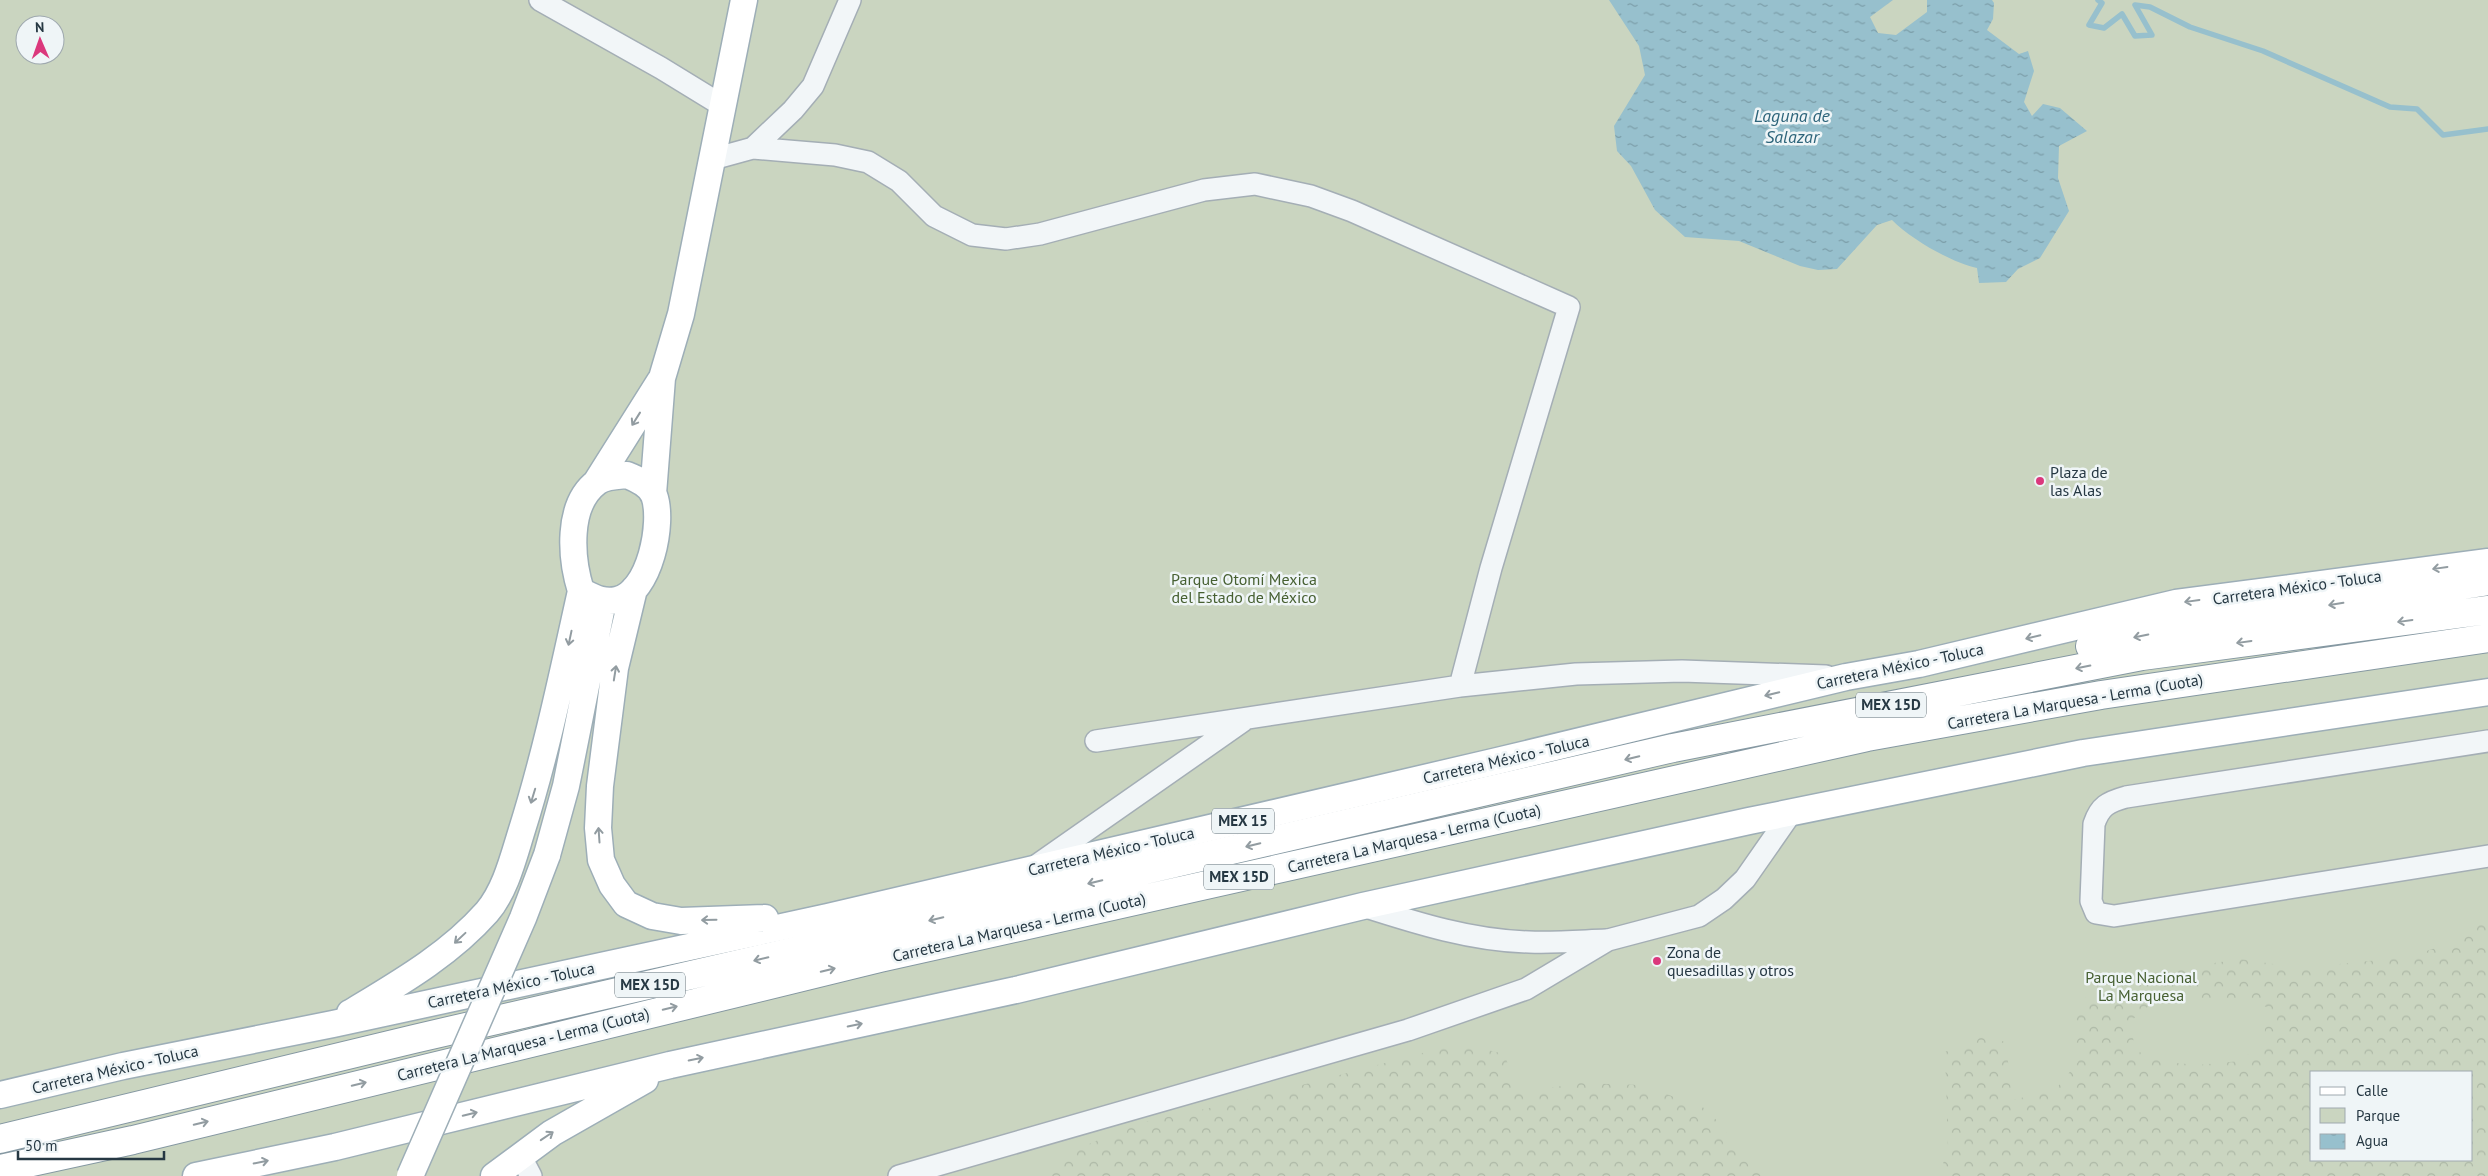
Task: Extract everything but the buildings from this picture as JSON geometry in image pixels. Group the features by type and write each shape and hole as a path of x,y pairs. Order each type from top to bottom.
{"highway":[{"path":"1673,748 1783,710 1978,669 2172,630 2488,580"},
{"name":"Carretera La Marquesa - Lerma (Cuota)","path":"0,1139 414,1039 1673,748 2142,656 2488,610"},
{"name":"Carretera La Marquesa - Lerma (Cuota)","path":"0,1169 133,1140 890,956 1867,736 2101,695 2488,638"}],"main road":[{"path":"744,0 681,314 662,378 653,494 658,517 657,536 646,570 634,589 615,668 600,786 598,828 601,860 612,885 626,904 652,916 671,919 828,917"},
{"path":"410,1176 523,918 547,855 566,786 592,596 574,568 575,520 583,498 597,481 662,378"},
{"path":"597,481 613,476 627,475 641,480 653,494"},
{"name":"Carretera México - Toluca","path":"0,1095 123,1066 333,1024 828,917 1846,677 1919,664 2176,603 2488,562"},
{"path":"592,596 619,600 634,589"},
{"path":"333,1024 408,978 451,946 488,911 508,874 592,596"},
{"path":"196,1176 335,1147 670,1065 1016,990 1363,906 1791,813 2083,753 2488,692"},
{"path":"494,1176 526,1166 552,1133 670,1065"}],"street":[{"path":"540,0 661,68 723,106"},
{"path":"753,148 793,110 813,86 850,0"},
{"path":"713,159 753,148 835,154 868,162 900,181 934,216 972,235 1006,239 1040,234 1204,190 1255,184 1311,196 1352,211 1568,307 1491,568 1460,686"},
{"path":"1096,741 1460,686 1576,674 1682,671 1846,677"},
{"path":"1028,871 1248,718"},
{"path":"2488,741 2126,798 2106,803 2098,812 2094,824 2091,901 2096,913 2114,916 2488,856"},
{"path":"1363,906 1427,927 1492,938 1527,942 1608,940 1699,916 1724,899 1746,879 1791,813"},
{"path":"898,1176 1408,1030 1526,989 1608,940"}],"green space":[{"name":"Parque Otomí Mexica del Estado de México","path":"0,0 2488,0 2488,1176 0,1176"},
{"name":"Parque Nacional La Marquesa","path":"2488,914 2488,1176 1938,1176 1948,1151 1945,1052 1977,1036 2006,1042 2012,1100 2055,1090 2078,1062 2073,1011 2098,985 2169,970 2240,959 2300,968 2408,957 2463,939","holes":["2233,1000 2267,1007 2264,1041 2240,1061 2198,1065 2164,1062 2134,1050 2132,1020 2151,1004"]},
{"path":"1460,1043 1504,1054 1520,1094 1577,1083 1642,1085 1707,1109 1763,1176 1047,1176 1059,1157 1135,1124 1242,1101"}],"water":[{"name":"Laguna de Salazar","path":"1609,0 1893,0 1870,17 1878,33 1896,35 1927,12 1927,0 1992,0 1994,3 1993,19 1987,30 2019,54 2028,51 2034,71 2024,102 2032,116 2043,104 2060,108 2087,131 2059,146 2058,178 2069,211 2040,258 2018,269 2006,282 1979,283 1977,268 1955,261 1932,249 1910,235 1892,220 1877,225 1837,269 1818,270 1800,266 1739,241 1685,237 1655,210 1631,166 1617,151 1614,126 1645,75 1639,46"}],"waterway":[{"path":"2098,0 2102,3 2089,25 2104,28 2122,14 2135,36 2152,35 2135,5 2150,7 2190,27 2263,51 2390,107 2417,109 2443,135 2488,129"}],"place":[{"name":"Plaza de las Alas","path":"2040,481"},
{"name":"Zona de quesadillas y otros","path":"1657,961"}]}
